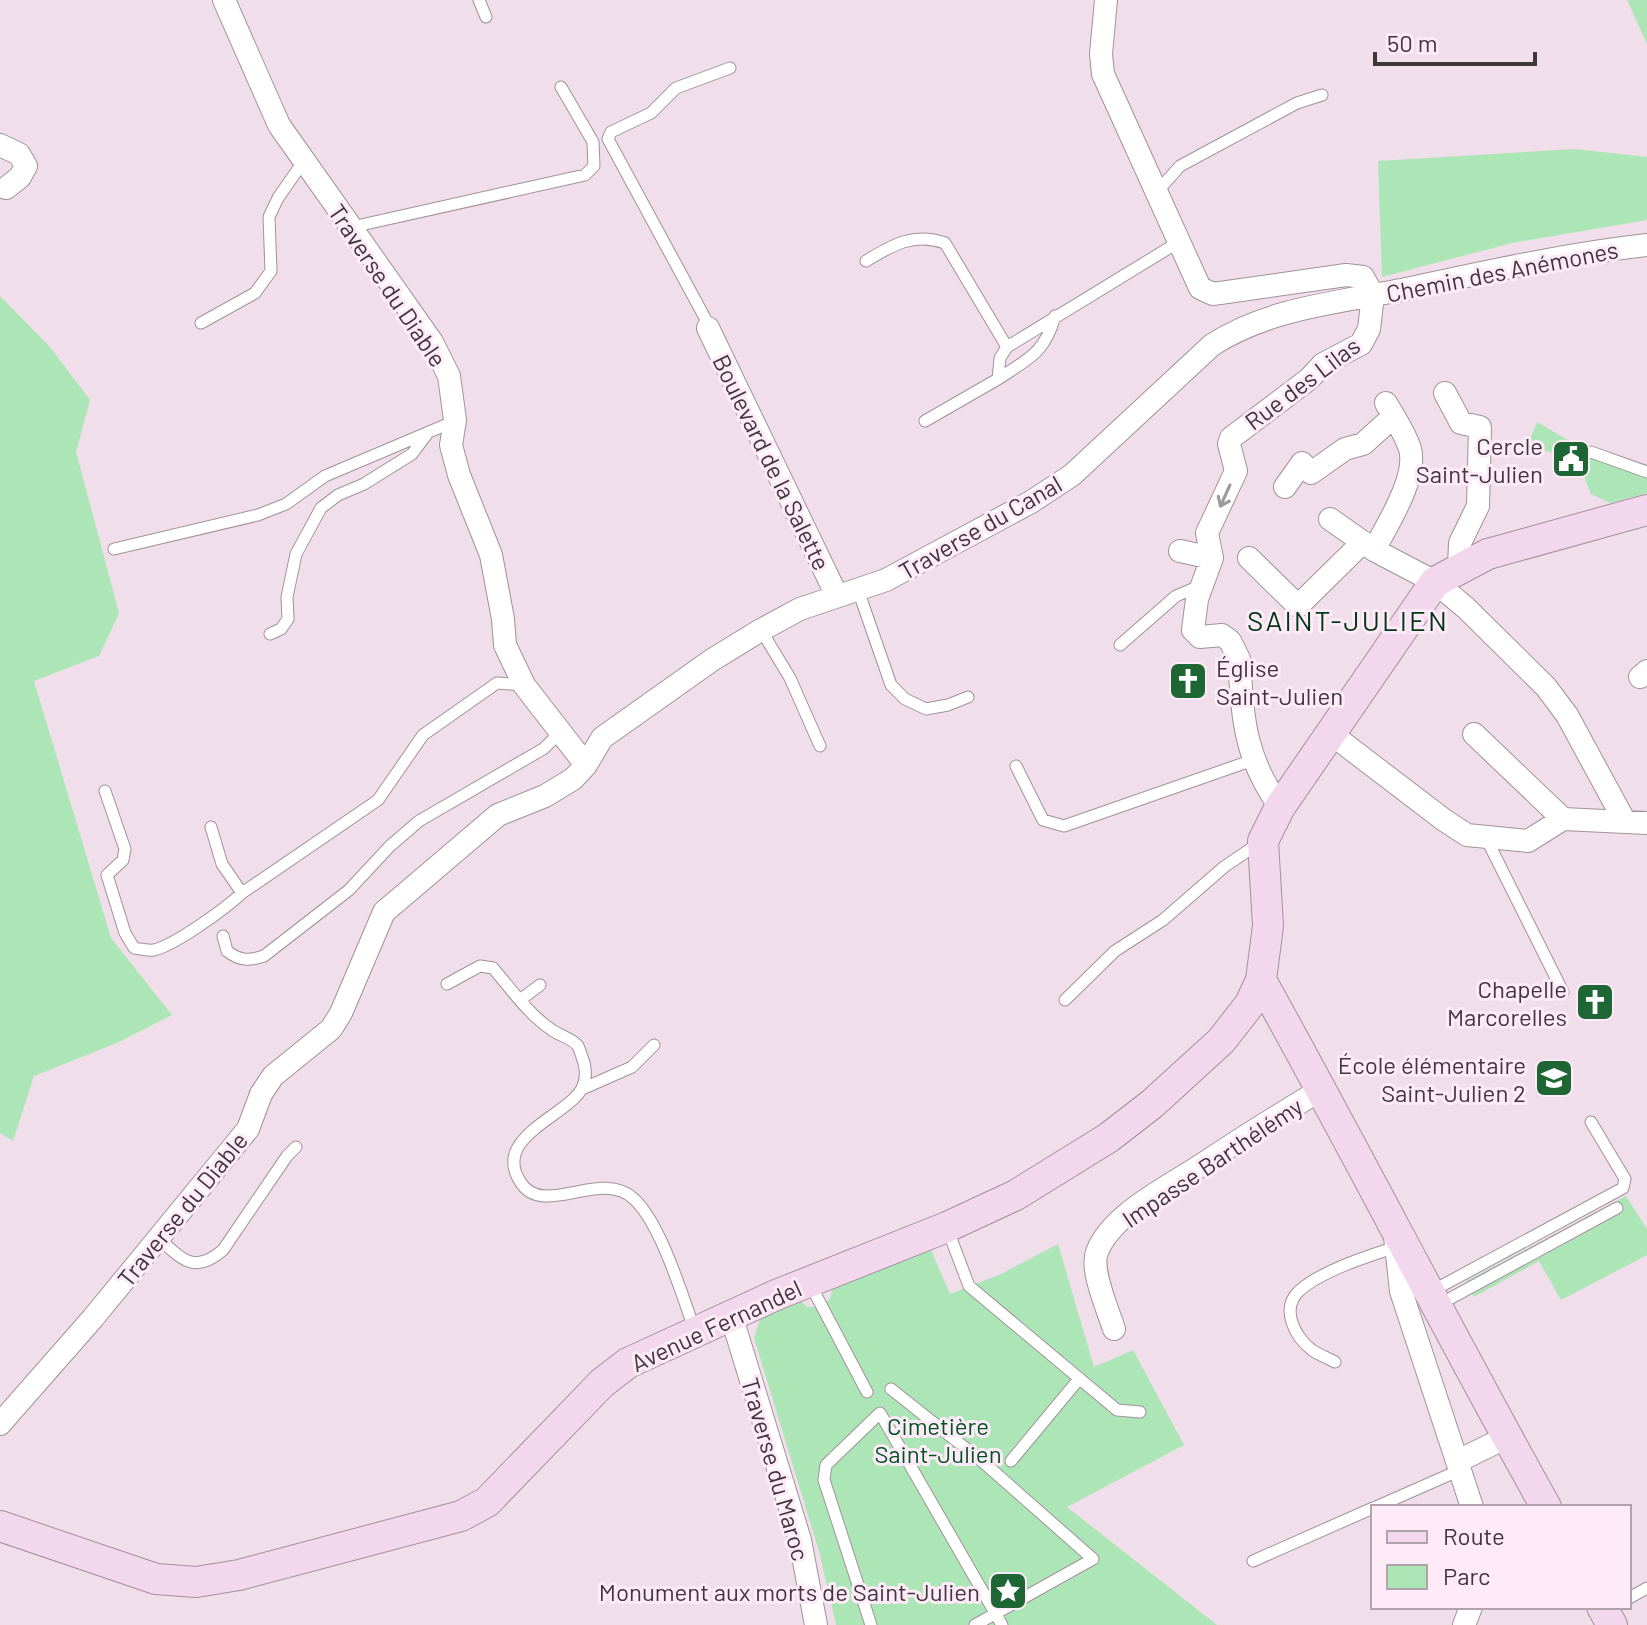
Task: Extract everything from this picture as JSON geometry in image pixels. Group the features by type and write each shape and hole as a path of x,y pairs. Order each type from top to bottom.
{"main road":[{"path":"1544,1505 1395,1237 1322,1089 1261,980 1268,926 1263,841 1280,807 1330,733 1447,575 1488,554 1647,510"},
{"name":"Avenue Fernandel","path":"0,1526 156,1579 196,1582 239,1575 461,1516 487,1502 611,1376 628,1363 731,1315 947,1227 1027,1188 1108,1138 1152,1104 1221,1041 1250,1004 1261,980"}],"street":[{"name":"Traverse du Diable","path":"0,1424 93,1318 248,1129 261,1094 273,1076 331,1029 341,1013 384,912 498,815 545,796 573,779 586,765 524,685 505,645 491,555 459,475 451,445 455,420 449,376 432,342 279,125 224,0"},
{"name":"Chemin des Anémones","path":"1106,0 1101,54 1103,74 1177,243 1200,288 1206,293 1346,275 1363,277 1373,295 1577,253 1647,245"},
{"path":"0,145 19,154 26,166 20,177 6,188"},
{"name":"Rue des Lilas","path":"1212,558 1207,533 1236,471 1229,444 1231,438 1309,379 1323,364 1361,344 1369,329 1373,295"},
{"name":"Traverse du Canal","path":"586,765 602,738 712,660 761,630 800,609 886,580 1031,502 1072,475 1212,345 1228,335 1264,319 1373,295"},
{"name":"Boulevard de la Salette","path":"708,328 848,593"},
{"path":"1445,393 1461,423 1480,427 1478,506 1447,575"},
{"path":"1249,558 1298,606 1368,546 1402,496 1411,460 1410,448 1390,410 1363,444 1345,449 1311,473 1302,463 1285,487"},
{"path":"1330,519 1368,546 1447,575 1466,608 1559,702 1624,820"},
{"path":"1180,551 1212,558 1193,618 1193,630 1200,637 1222,635 1230,641 1239,659 1246,736 1260,779 1280,807"},
{"path":"1330,733 1467,835 1528,841 1563,819 1647,823"},
{"path":"1474,734 1563,819"},
{"name":"Impasse Barthélémy","path":"1114,1329 1096,1267 1096,1255 1105,1236 1125,1216 1155,1195 1322,1089"},
{"path":"1395,1237 1401,1291 1471,1505"},
{"name":"Traverse du Maroc","path":"731,1315 800,1540 816,1625"},
{"path":"1459,1466 1507,1437"}],"lane":[{"path":"479,0 486,17"},
{"path":"708,328 608,139 611,132 651,113 676,88 730,68"},
{"path":"352,227 585,175 594,166 593,142 561,87"},
{"path":"1155,194 1180,166 1297,103 1322,95"},
{"path":"201,323 255,293 271,271 269,217 303,162"},
{"path":"866,261 895,243 918,237 945,243 1007,347"},
{"path":"998,379 1000,358 1007,347 1177,243"},
{"path":"925,421 1033,355 1049,337 1055,316"},
{"path":"114,549 258,515 286,504 325,476 455,420"},
{"path":"270,634 281,629 288,619 287,597 296,554 321,508 338,495 364,484 412,454 430,430"},
{"path":"1591,452 1647,472"},
{"path":"1120,645 1176,596 1202,585"},
{"path":"848,593 891,685 905,699 926,709 968,697"},
{"path":"761,630 790,678 820,746"},
{"path":"105,791 125,849 123,860 107,875 125,933 134,948 150,951 166,946 230,904 378,800 423,735 497,683 524,685"},
{"path":"223,936 227,951 238,959 252,960 264,956 349,890 390,846 419,821 543,749 560,733"},
{"path":"1016,766 1043,820 1064,826 1253,760"},
{"path":"211,827 222,864 242,893"},
{"path":"1486,838 1563,992"},
{"path":"1065,1000 1115,951 1163,920 1224,867 1263,841"},
{"path":"447,984 480,966 493,968 551,1030 578,1046 586,1070 582,1089"},
{"path":"520,1000 540,985"},
{"path":"654,1045 632,1067 582,1089 518,1147 514,1164 520,1183 530,1193 550,1198 595,1187 631,1196 649,1215 696,1331"},
{"path":"1432,1300 1623,1188 1625,1179 1591,1122"},
{"path":"158,1238 181,1259 194,1264 214,1258 223,1250 296,1147"},
{"path":"1432,1300 1617,1208"},
{"path":"947,1227 969,1286 1117,1410 1140,1412"},
{"path":"1335,1362 1312,1351 1291,1324 1291,1308 1298,1292 1395,1237"},
{"path":"809,1282 867,1392"},
{"path":"1011,1461 1079,1379"},
{"path":"891,1389 983,1462 1093,1559 975,1625"},
{"path":"871,1625 824,1480 826,1465 880,1413 1002,1625"},
{"path":"1380,1505 1459,1466"},
{"path":"1253,1561 1371,1509"}],"green space":[{"path":"1627,0 1647,0 1647,44"},
{"path":"1575,149 1647,157 1647,220 1512,243 1382,277 1378,161"},
{"path":"0,296 50,347 90,400 76,452 119,613 99,656 34,681 111,938 172,1015 119,1042 34,1076 13,1141 0,1133"},
{"path":"1537,422 1578,446 1578,450 1647,475 1647,493 1610,503 1591,494 1577,459 1527,446"},
{"path":"1626,1196 1647,1229 1647,1255 1561,1300 1539,1261 1474,1297 1466,1281"},
{"name":"Cimetière Saint-Julien","path":"1058,1244 1094,1367 1133,1350 1184,1445 1067,1507 1217,1625 836,1625 819,1551 754,1338 760,1319 801,1301 807,1307 817,1307 830,1299 832,1289 931,1250 950,1294 1001,1274"}],"place":[{"name":"Cercle Saint-Julien","path":"1571,459"},
{"name":"Église Saint-Julien","path":"1188,681"},
{"name":"Chapelle Marcorelles","path":"1595,1002"},
{"name":"École élémentaire Saint-Julien 2","path":"1554,1078"},
{"name":"Monument aux morts de Saint-Julien","path":"1008,1591"}],"district":[{"name":"SAINT-JULIEN","path":"1348,620"}]}
